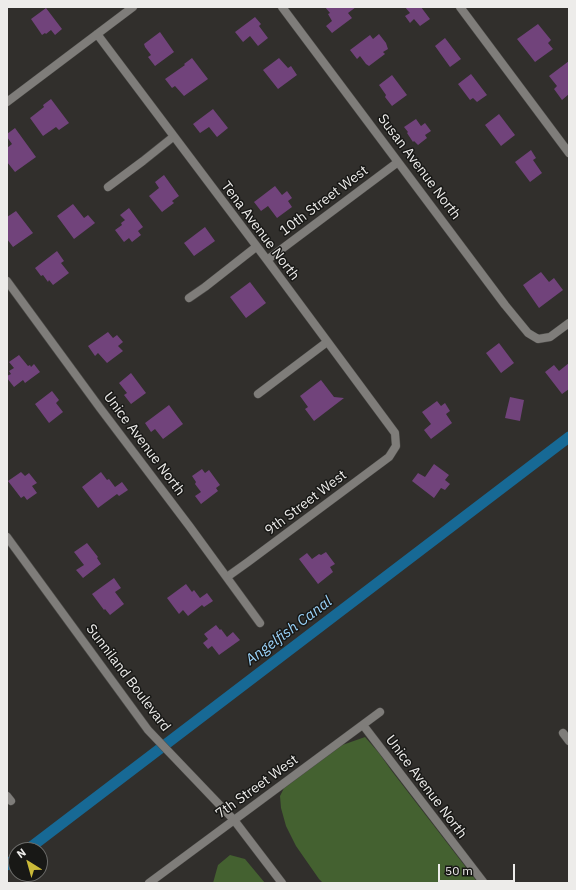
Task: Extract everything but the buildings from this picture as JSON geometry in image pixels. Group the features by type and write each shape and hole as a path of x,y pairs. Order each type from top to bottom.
{"street":[{"path":"7,102 133,7"},
{"name":"Susan Avenue North","path":"282,7 528,333 538,339 550,337 569,323"},
{"path":"460,7 569,152"},
{"name":"Tena Avenue North","path":"97,34 395,433 396,446"},
{"path":"108,187 173,137"},
{"name":"10th Street West","path":"266,260 398,162"},
{"path":"189,298 256,247"},
{"name":"Unice Avenue North","path":"7,281 260,623"},
{"path":"258,394 327,342"},
{"name":"9th Street West","path":"227,577 389,457 396,446"},
{"name":"Sunniland Boulevard","path":"7,537 148,730 234,820 282,883"},
{"name":"7th Street West","path":"149,883 380,712"},
{"name":"Unice Avenue North","path":"363,725 484,883"},
{"path":"563,733 569,741"}],"green space":[{"path":"365,737 379,753 478,883 323,883 319,879 296,846 286,826 281,808 280,796 285,786 331,749"},
{"path":"230,855 245,859 265,883 213,883 218,865"}],"waterway":[{"name":"Angelfish Canal","path":"37,842 569,437"}]}
